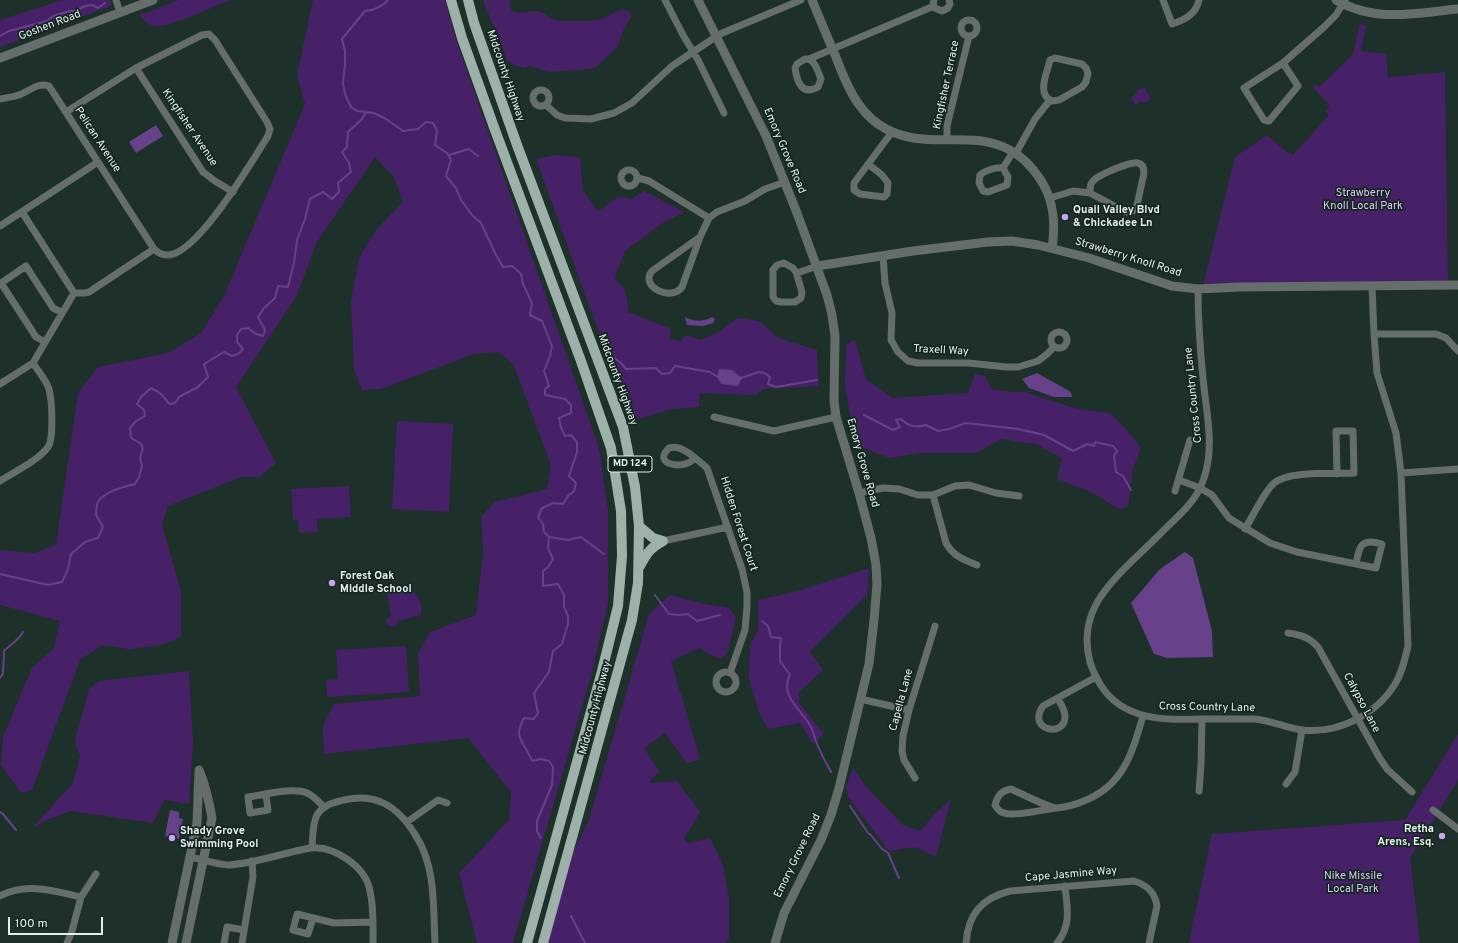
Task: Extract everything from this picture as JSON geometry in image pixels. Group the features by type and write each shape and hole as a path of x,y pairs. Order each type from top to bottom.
{"main road":[{"name":"Midcounty Highway","path":"451,0 462,38 581,360 611,448 621,511 622,556 618,606 602,671 527,943"},
{"name":"Midcounty Highway","path":"468,0 474,23 517,145 623,427 635,487 639,526 639,570 632,620 543,943"},
{"path":"639,526 653,538 663,541"},
{"path":"639,570 647,553 663,541"}],"street":[{"path":"116,0 120,12"},
{"name":"Goshen Road","path":"0,58 153,0"},
{"path":"665,0 682,35 693,51 724,113"},
{"name":"Emory Grove Road","path":"698,0 759,120 785,182 829,301 834,325 834,401 836,417 859,493 871,538 876,565 877,584 869,664 839,788 822,840 784,913 775,943"},
{"path":"546,105 557,115 565,118 591,119 614,113 632,103 666,71 716,36 802,0"},
{"path":"812,0 850,90 857,102 874,120 892,132 914,138 971,139 985,141 999,145 1014,153 1029,164 1037,174 1050,198 1054,219 1052,248"},
{"path":"809,59 814,62 821,82 817,88 808,91 801,86 795,68 798,63 934,3 937,10 944,11 949,6 949,0"},
{"path":"1163,0 1172,24 1187,19 1196,8 1198,0"},
{"path":"1283,63 1298,86 1269,121 1264,120 1244,88 1283,63 1324,27 1336,15 1341,1 1357,10 1379,15 1458,9"},
{"path":"66,112 136,68 202,35 209,34 213,36 270,129 268,136 233,192 200,234 189,244 177,252 169,255 158,253 154,250 89,292 74,293"},
{"name":"Kingfisher Terrace","path":"947,139 947,126 969,36"},
{"path":"1058,58 1081,63 1086,66 1088,73 1086,82 1083,86 1059,100 1050,100 1045,96 1043,88 1050,60 1058,58"},
{"name":"Kingfisher Avenue","path":"136,68 203,172 214,181 233,192"},
{"name":"Pelican Avenue","path":"0,99 20,94 43,84 49,86 154,250"},
{"path":"1003,168 1035,119 1050,100"},
{"path":"868,164 888,183 887,194 884,197 860,194 854,190 854,182 892,132"},
{"path":"0,226 98,162"},
{"path":"1050,198 1073,191 1090,193 1126,212 1133,211 1137,205 1144,168 1140,164 1133,163 1104,175 1093,181 1090,193"},
{"path":"638,178 649,181 709,218"},
{"path":"700,237 648,275 648,279 652,287 669,294 676,293 680,289 709,218 721,210 748,199 763,190 785,182"},
{"path":"22,212 74,293"},
{"name":"Strawberry Knoll Road","path":"817,266 999,241 1022,242 1052,248 1088,258 1172,286 1198,289 1458,285"},
{"name":"Traxell Way","path":"883,256 885,283 891,309 891,340 898,352 905,359 918,363 965,363 1016,367 1028,365 1038,361 1046,356 1054,347"},
{"path":"785,263 793,268 797,274 802,292 800,299 793,302 776,301 772,293 772,272 774,268 779,264 785,263"},
{"path":"45,342 36,337 1,282 26,266 53,308 61,312"},
{"path":"797,274 817,266"},
{"name":"Cross Country Lane","path":"1198,289 1198,331 1210,448 1207,468 1200,488 1188,507 1105,588 1095,604 1088,622 1086,641 1090,663 1096,677 1115,701 1126,709 1143,716 1163,720 1258,719 1302,730 1329,730 1344,725 1371,711 1382,700 1396,684 1405,662 1408,646 1401,473 1396,434 1377,373 1372,286"},
{"path":"0,384 33,363 61,312 74,293"},
{"path":"1374,334 1436,334 1446,338 1458,351"},
{"path":"0,481 36,458 50,443 51,400 49,390 33,363"},
{"path":"714,416 774,431 836,417"},
{"path":"1245,529 1267,491 1280,479 1300,474 1337,474 1354,473 1353,431 1336,432 1337,474"},
{"name":"Cross Country Lane","path":"1175,491 1190,440"},
{"name":"Hidden Forest Court","path":"694,459 709,471 742,569 746,592 747,606 745,630 730,673"},
{"path":"1401,473 1458,469"},
{"path":"1178,480 1200,488 1212,495 1229,518 1245,529 1270,543 1297,552 1356,564 1376,568 1382,544 1366,542 1361,546 1358,552 1356,564"},
{"path":"859,493 883,488 900,489 918,495 933,495 955,486 969,486 996,493 1019,496"},
{"path":"933,495 946,542 950,549 959,558 977,565"},
{"path":"663,541 728,527"},
{"name":"Capella Lane","path":"915,778 904,760 902,751 903,736 909,710 935,626"},
{"name":"Calypso Lane","path":"1288,633 1303,635 1309,638 1318,647 1371,745 1387,769 1412,792"},
{"path":"1058,699 1064,711 1064,723 1060,728 1053,729 1041,725 1038,718 1039,712 1043,706 1096,677"},
{"path":"860,699 909,710"},
{"path":"1057,808 1011,789 1004,790 1000,794 995,805 999,811 1005,814 1015,814 1057,808 1079,803 1099,794 1122,773 1132,752 1143,716"},
{"path":"1199,791 1202,719"},
{"path":"1286,784 1295,772 1302,730"},
{"path":"172,943 197,823 199,770 209,799 212,818 186,943"},
{"path":"266,795 300,791 309,793 324,807"},
{"path":"312,848 315,821 318,814 324,807 332,803 349,798 368,798 382,802 394,809 407,822 417,837 425,855 433,891 435,943"},
{"path":"407,822 438,800 447,803"},
{"path":"1433,810 1458,830"},
{"path":"190,857 227,865 312,848 339,853 350,860 366,878 370,890 373,943"},
{"path":"242,943 253,877 252,861"},
{"path":"67,943 72,931 81,897 96,874"},
{"name":"Cape Jasmine Way","path":"966,943 967,930 976,910 984,902 998,894 1010,891 1134,881 1142,883 1151,889 1156,900 1157,906 1150,943"},
{"path":"1058,943 1067,926 1068,918 1065,886"},
{"path":"0,896 11,891 31,888 47,889 81,897"},
{"path":"313,918 334,923 373,922"},
{"path":"224,943 227,927 244,930"}],"green space":[{"path":"62,0 110,0 111,6 0,47 0,20"},
{"path":"179,0 230,0 180,21 160,26 151,25 139,15"},
{"path":"313,0 445,0 456,40 599,448 608,510 608,603 592,672 513,943 477,943 459,873 509,820 511,792 468,738 324,754 323,726 334,704 420,696 418,654 430,632 476,615 483,552 481,517 495,502 547,489 551,465 513,363 498,352 474,354 381,389 362,390 354,369 351,302 359,258 376,230 403,202 394,177 375,157 317,242 296,297 236,387 276,463 259,477 241,477 168,506 162,525 181,591 181,637 161,645 129,649 102,645 80,660 32,790 21,793 1,765 3,737 32,668 54,648 60,621 0,605 0,550 34,553 56,545 78,393 98,367 168,353 201,333 224,296 305,104 297,75"},
{"path":"483,0 509,0 511,10 520,13 539,11 558,21 598,20 606,18 615,12 622,10 630,12 632,16 625,26 617,47 596,67 590,69 549,72 530,66 524,68 514,65 506,60 502,45"},
{"name":"Strawberry Knoll Local Park","path":"1360,24 1366,25 1361,51 1386,54 1388,77 1445,72 1448,283 1203,286 1235,157 1267,135 1289,154 1290,152 1293,155 1329,115 1325,112 1330,106 1312,86 1315,84 1319,87 1353,54"},
{"path":"1144,87 1151,99 1145,103 1142,101 1135,105 1131,98 1137,93 1137,91"},
{"path":"557,155 580,157 583,191 598,211 618,197 632,199 644,191 684,212 661,224 625,251 614,279 621,285 626,293 628,312 671,329 669,339 681,341 685,335 701,340 718,332 738,318 759,321 778,338 817,350 819,386 764,389 755,395 700,393 699,407 672,409 631,421 536,159"},
{"path":"855,340 866,379 892,398 968,393 975,374 985,376 991,389 1025,392 1078,409 1110,413 1125,428 1141,448 1133,468 1128,507 1118,509 1093,493 1057,479 1062,458 1036,444 1001,439 976,453 920,453 889,458 856,445 845,387 846,344"},
{"path":"397,421 453,424 449,512 392,509"},
{"path":"349,486 351,517 317,519 318,532 299,533 298,520 293,520 291,489"},
{"path":"869,568 867,595 810,652 823,670 799,692 799,703 824,734 813,744 800,723 768,729 759,712 749,679 750,645 758,630 758,600 798,591"},
{"path":"403,587 408,588 418,597 421,605 421,615 397,621 396,626 392,627 387,624 386,620 391,616 387,592"},
{"path":"670,595 705,604 730,608 736,618 727,654 719,659 699,648 671,661 700,759 687,764 665,733 644,748 660,772 651,779 651,783 677,781 700,812 684,839 689,843 710,838 723,865 729,898 729,938 725,943 543,943 563,872 589,820 649,614"},
{"path":"406,646 409,692 327,697 326,680 338,679 336,650"},
{"path":"189,671 193,743 189,804 164,800 153,823 71,811 33,827 73,783 80,756 75,741 89,689 99,681"},
{"name":"Nike Missile Local Park","path":"1458,734 1458,780 1410,858 1420,943 1189,943 1212,834 1405,820"},
{"path":"853,768 869,790 903,825 920,831 951,799 936,857 916,847 889,851 848,797 846,787"}],"shaded area":[{"path":"156,125 163,136 136,153 129,142"},
{"path":"685,317 698,321 712,317 715,319 713,323 703,326 687,325"},
{"path":"719,369 732,370 742,378 738,386 721,384 717,377"},
{"path":"1037,373 1071,392 1072,397 1054,397 1029,388 1022,379"},
{"path":"1185,552 1193,558 1212,631 1213,657 1167,658 1154,654 1131,603 1160,569"},
{"path":"170,810 179,812 179,818 183,819 179,839 165,836"}],"waterway":[{"path":"388,0 378,8 365,11 342,39 345,51 343,83 345,94 351,107 357,111 374,113 386,119 403,131 418,129 426,122 433,123 437,130 435,145 447,153 451,160 446,176 456,188 461,200 472,215 481,223 503,267 512,266 521,274 523,284 532,303 530,315 542,321 552,346 544,371 549,386 545,389 545,395 565,399 571,405 571,413 559,418 565,436 571,435 577,442 577,452 569,476 576,483 574,491 568,496 563,504 553,503 542,508 538,517 543,524 544,532 549,537 548,548 553,559 548,567 543,571 543,586 558,584 564,595 564,607 568,616 568,624 562,644 553,651 549,672 534,693 538,713 534,719 524,718 519,731 519,736 532,761 541,759 549,761 553,767 552,785 537,821 537,831 541,838"},
{"path":"0,36 9,31 47,21 53,16 75,11 85,6 92,5 98,8 105,3"},
{"path":"0,574 48,585 62,582 68,569 71,554 85,542 98,538 103,527 96,515 96,506 98,502 110,492 135,484 139,477 142,466 140,458 143,448 140,443 131,438 130,428 136,421 145,416 144,410 137,404 141,397 151,388 162,394 169,404 175,403 179,397 198,387 208,377 204,364 224,352 232,356 238,354 243,349 237,342 237,335 241,329 248,328 256,334 263,336 265,330 258,317 264,308 275,298 278,286 288,287 294,263 297,240 305,219 310,199 323,192 332,199 339,192 338,183 351,172 349,163 342,152 347,147 348,132 362,119 366,112"},
{"path":"449,155 469,149 478,156"},
{"path":"613,357 626,369 656,368 662,374 670,373 675,366 710,372 718,377"},
{"path":"740,378 759,372 770,377 768,384 776,387 817,380"},
{"path":"864,415 893,430 900,427 896,420 901,419 904,422 916,427 926,425 938,431 966,423 1018,429 1044,435 1073,451 1087,444 1094,446 1095,442 1113,446 1117,451 1114,456 1116,472 1123,476 1131,490"},
{"path":"549,537 568,540 581,537 604,554"},
{"path":"655,595 669,614 688,614 697,621 720,615"},
{"path":"762,621 768,626 771,637 781,638 780,661 790,675 787,683 787,690 794,704 809,723 820,751 831,772"},
{"path":"0,678 3,674 4,651 17,640 23,632"},
{"path":"850,806 868,833 881,848 888,853 899,878"},
{"path":"0,812 16,830"},
{"path":"571,916 585,943"}],"place":[{"name":"Quail Valley Blvd & Chickadee Ln","path":"1065,217"},
{"name":"Forest Oak Middle School","path":"332,583"},
{"name":"Retha Arens, Esq.","path":"1442,836"},
{"name":"Shady Grove Swimming Pool","path":"172,838"}]}
